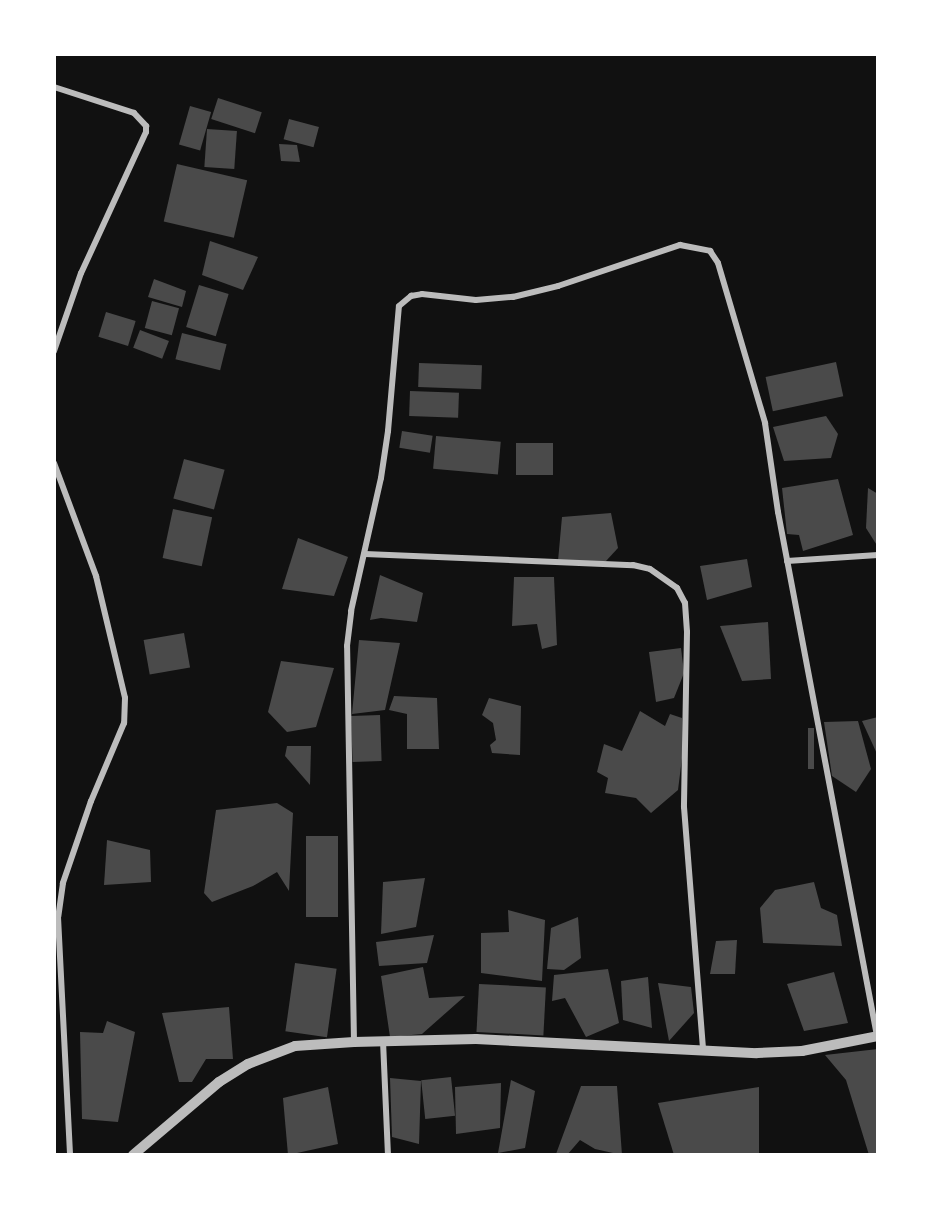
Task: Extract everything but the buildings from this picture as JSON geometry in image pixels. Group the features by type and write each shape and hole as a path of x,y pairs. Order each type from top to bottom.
{"street":[{"path":"54,87 134,113 146,126 146,132 81,273 68,305 54,351"},
{"path":"133,1155 219,1082 248,1064 295,1046 476,1039 703,1052 802,1051 878,1036 788,561 765,423 723,275 710,251 680,245 558,286 513,297 476,300 422,294 411,296 399,306 396,318 395,366 388,431 365,554 351,611 346,679 354,1042"},
{"path":"54,462 96,576 125,698 124,723 91,801 61,894 58,956 70,1155"},
{"path":"365,554 633,566 650,569 677,588 685,603 687,632 684,807 703,1052"},
{"path":"788,561 878,555"},
{"path":"383,1041 388,1155"}]}
